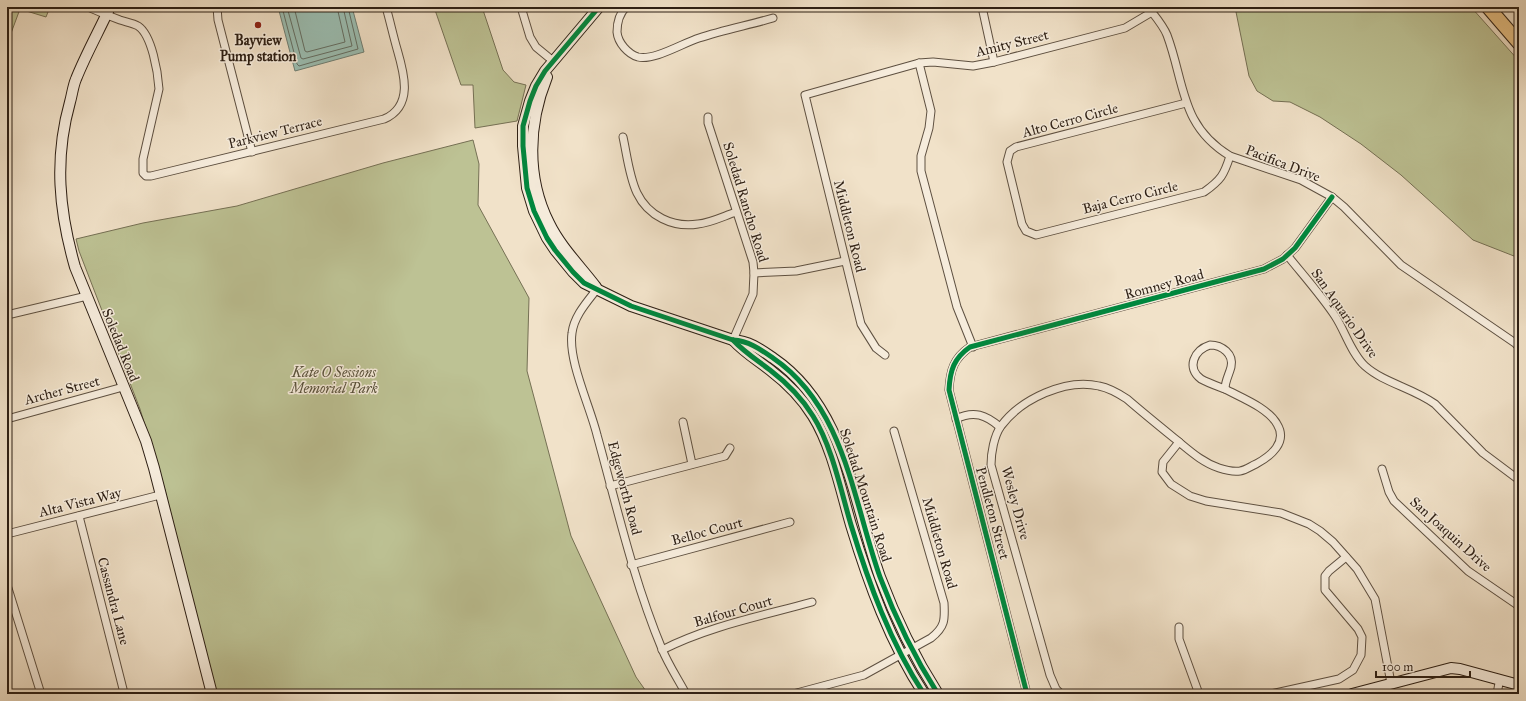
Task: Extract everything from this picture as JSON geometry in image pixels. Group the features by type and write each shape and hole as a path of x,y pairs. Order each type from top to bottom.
{"highway":[{"path":"1488,7 1519,43"}],"main road":[{"name":"Soledad Mountain Road","path":"599,7 553,60 536,86 523,126 523,146 527,188 534,210 546,238 573,272 584,283 631,306 732,340 743,340 756,346 776,360 804,385 824,411 839,446 880,576 900,625 938,694"},
{"name":"Soledad Road","path":"108,11 76,80 65,120 62,142 60,186 62,214 75,267 123,388 146,441 212,694"},
{"path":"553,60 537,107 533,127 532,146 536,183 540,200 549,223 568,253 597,289"},
{"name":"Soledad Mountain Road","path":"732,340 742,350 783,380 796,393 813,417 828,450 869,580 889,630 924,694"},
{"path":"1352,694 1451,668 1460,669 1519,685"}],"street":[{"path":"88,7 108,11"},
{"path":"217,7 218,20 252,152"},
{"name":"Parkview Terrace","path":"108,11 138,26 146,34 150,42 159,90 143,159 143,173 146,176 152,176 384,119 391,116 400,105 404,96 404,79 386,7"},
{"path":"521,7 530,37 536,47 553,60"},
{"path":"626,7 618,21 617,34 621,44 629,53 638,57 650,57 699,38 773,18"},
{"path":"982,7 994,62"},
{"name":"Amity Street","path":"805,95 919,63 933,62 973,66 994,62 1125,28 1150,9"},
{"name":"Pacifica Drive","path":"1150,9 1166,34 1186,103 1197,126 1223,152 1230,156 1301,180 1332,197 1344,207 1401,266 1519,347"},
{"path":"919,63 931,111 929,128 921,156 921,171 957,307 973,347"},
{"name":"Middleton Road","path":"805,95 861,324 876,348 885,354"},
{"name":"Alto Cerro Circle","path":"1022,224 1007,162 1010,151 1016,147 1186,103"},
{"name":"Soledad Rancho Road","path":"708,117 708,123 753,262 753,294 732,340"},
{"path":"623,137 633,183 637,194 650,212 666,221 681,225 699,224 736,212"},
{"name":"Baja Cerro Circle","path":"1022,224 1026,231 1036,234 1204,192 1217,183 1224,173 1230,156"},
{"name":"Romney Road","path":"973,347 1264,269 1283,259 1295,248 1332,197"},
{"name":"San Aquario Drive","path":"1287,255 1335,316 1364,365 1375,374 1431,401 1483,453 1519,480"},
{"path":"754,273 796,271 845,261"},
{"name":"Edgeworth Road","path":"597,289 576,317 572,333 572,356 597,434 631,565 662,650 686,694"},
{"path":"7,315 87,296"},
{"path":"1216,345 1226,351 1230,356 1230,368 1225,382 1225,389 1204,380 1197,375 1195,371 1194,358 1199,350 1204,347 1216,345"},
{"name":"Pendleton Street","path":"973,347 963,352 953,365 949,375 949,390 1027,694"},
{"name":"Wesley Drive","path":"1060,694 1056,690 1050,675 992,465 995,444 1000,427 1014,411 1042,394 1054,389 1078,384 1099,386 1114,391 1127,399 1202,461 1218,468 1232,471 1246,469 1267,458 1277,448 1281,439 1281,433 1278,425 1269,413 1225,389"},
{"name":"Archer Street","path":"7,419 123,388"},
{"path":"956,419 968,415 980,415 991,419 1000,427"},
{"path":"683,422 692,464"},
{"name":"Middleton Road","path":"793,694 864,675 913,649 938,633 944,623 944,602 894,431"},
{"path":"1179,442 1163,462 1162,472 1171,484 1190,496 1206,501 1281,513 1288,516 1320,531 1333,542 1357,569 1375,599 1391,683"},
{"path":"610,486 725,456 730,448"},
{"name":"San Joaquin Drive","path":"1382,469 1389,492 1394,501 1468,571 1519,606"},
{"name":"Alta Vista Way","path":"7,534 160,495"},
{"name":"Cassandra Lane","path":"79,516 123,694"},
{"name":"Belloc Court","path":"631,565 790,522"},
{"path":"1271,694 1339,679 1353,670 1361,655 1362,637 1358,629 1325,590 1325,576 1346,557"},
{"path":"7,585 41,694"},
{"name":"Balfour Court","path":"662,650 682,640 704,632 812,602"},
{"path":"1178,627 1179,639 1199,694"},
{"path":"1497,694 1501,680"}],"green space":[{"path":"7,7 50,7 46,17 20,9 7,44"},
{"path":"434,7 482,7 503,70 514,82 526,85 517,121 475,128 473,85 461,85"},
{"path":"1235,7 1471,7 1519,61 1519,258 1473,240 1401,175 1361,144 1320,117 1290,102 1273,101 1257,91 1249,76"},
{"name":"Kate O Sessions Memorial Park","path":"473,140 479,164 478,205 529,298 527,371 571,536 636,677 648,694 216,694 165,490 140,409 79,251 76,239 143,223 237,206 383,163"}],"water":[{"path":"278,7 352,7 364,52 295,71"}],"cycle path":[{"path":"599,7 545,71 536,86 523,126 523,146 527,188 534,211 547,238 573,272 584,283 631,306 749,344 773,358 797,378 816,402 831,429 843,457 886,592 913,652 938,694"},
{"path":"1027,694 949,390 950,376 957,360 970,347 1264,269 1283,259 1295,248 1332,197"},
{"path":"733,340 794,391 809,409 820,428 831,455 851,525 873,591 901,654 924,694"}],"place":[{"name":"Bayview Pump station","path":"258,25"}]}
